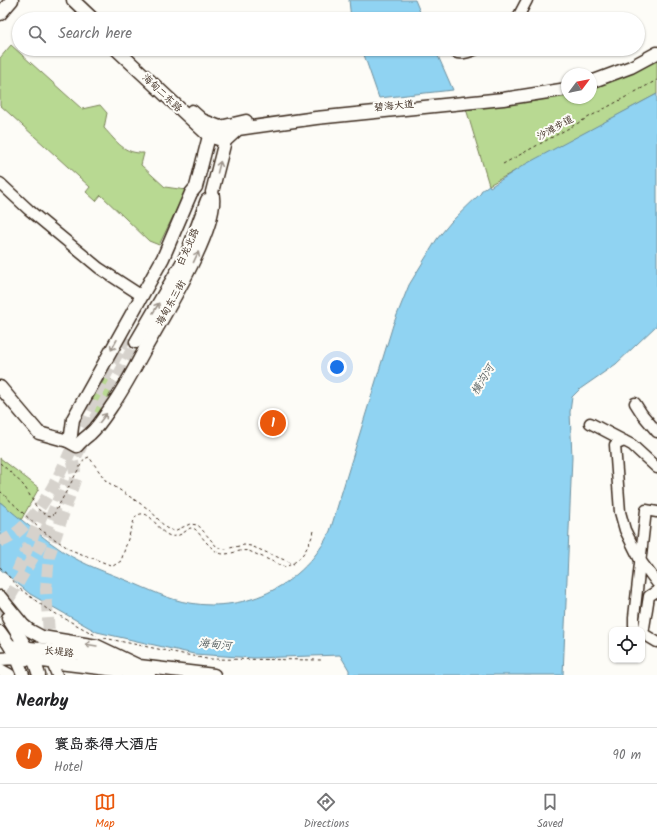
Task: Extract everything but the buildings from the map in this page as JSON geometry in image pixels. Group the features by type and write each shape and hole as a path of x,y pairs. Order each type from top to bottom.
{"main road":[{"path":"0,4 3,0"},
{"path":"0,14 12,0"},
{"path":"64,0 77,12"},
{"path":"73,0 86,12"},
{"path":"645,54 657,48"},
{"path":"597,80 623,70 657,53"},
{"name":"海甸二东路","path":"123,56 209,136"},
{"name":"海甸二东路","path":"133,56 202,120 220,127"},
{"path":"597,75 641,56"},
{"name":"碧海大道","path":"220,127 237,122 503,95 561,85"},
{"name":"碧海大道","path":"225,141 238,129 316,118 503,99 561,91"},
{"path":"74,441 73,419 167,251 191,193 196,187 209,136 220,127 225,141"},
{"path":"209,136 225,141"},
{"name":"海甸东三街","path":"74,441 91,433 112,406 186,278 204,240 215,199 212,192 225,141"},
{"name":"白龙北路","path":"196,187 198,195 178,245 132,339 186,256 208,196 212,192"},
{"path":"0,378 41,428 74,441"},
{"path":"0,387 39,433 74,441"},
{"path":"0,597 23,625 35,634 48,640 97,646 139,666"},
{"path":"0,608 28,648 39,675"},
{"path":"0,632 5,646 16,658 23,675"},
{"name":"长堤路","path":"5,646 89,656 124,666 139,666 214,675"},
{"path":"0,659 16,658"},
{"name":"长堤路","path":"16,658 154,675"},
{"path":"0,670 9,675"}],"street":[{"path":"521,12 527,0"},
{"path":"0,183 29,210 99,268 142,296"},
{"path":"635,403 657,432"},
{"path":"590,423 624,441 643,454 657,468"},
{"path":"624,441 615,445 620,512 625,530 640,560 657,583"},
{"path":"636,627 634,625 646,510 657,512"},
{"path":"642,627 649,596 657,591"},
{"path":"645,634 656,640"},
{"path":"52,663 57,675"}],"path":[{"name":"沙滩步道","path":"503,164 657,80"},
{"path":"0,463 24,485 37,508 48,516 54,514 84,459 88,457 106,481 150,510 166,528 174,531 190,524 198,525 217,547 224,549 244,545 251,546 294,564"},
{"path":"0,491 41,530 71,550 113,566 121,561 135,517 145,513 162,531 168,535 176,536 190,528 195,529 218,552 223,554 243,550 285,567 294,564 301,558 314,531"},
{"path":"0,567 20,589 47,609 98,637 207,659 323,660"}],"green space":[{"path":"11,45 12,56 23,56 82,109 100,105 107,113 104,128 121,146 137,153 144,153 141,165 165,187 186,190 159,245 149,241 101,195 96,201 86,192 90,187 0,105 0,58"},
{"path":"657,52 657,94 489,185 464,102 561,90 561,104 597,104 597,78"},
{"path":"106,376 116,383 98,415 88,407"},
{"path":"0,458 39,488 21,520 0,502"}],"water":[{"path":"349,0 415,0 420,12 350,12"},
{"path":"364,56 438,56 453,90 379,98"},
{"path":"657,94 657,325 616,364 580,389 572,397 570,412 572,457 563,675 349,675 349,670 340,655 254,658 194,654 97,632 30,594 0,569 0,502 47,540 79,561 182,602 211,605 253,599 272,591 290,580 306,566 319,550 330,531 393,325 409,285 437,239 451,222 481,193 481,191 489,185 490,187 524,165"}],"tunnel":[{"path":"0,542 17,532 32,518 45,499 68,456 95,396 127,337"},
{"path":"50,648 46,590 49,556 76,477 73,462 136,342"},
{"path":"0,614 39,547 66,480"},
{"path":"17,572 45,508"}],"place":[{"name":"寰岛泰得大酒店","path":"273,423"}],"water label":[{"name":"横沟河","path":"483,380"},
{"name":"海甸河","path":"215,645"}]}
